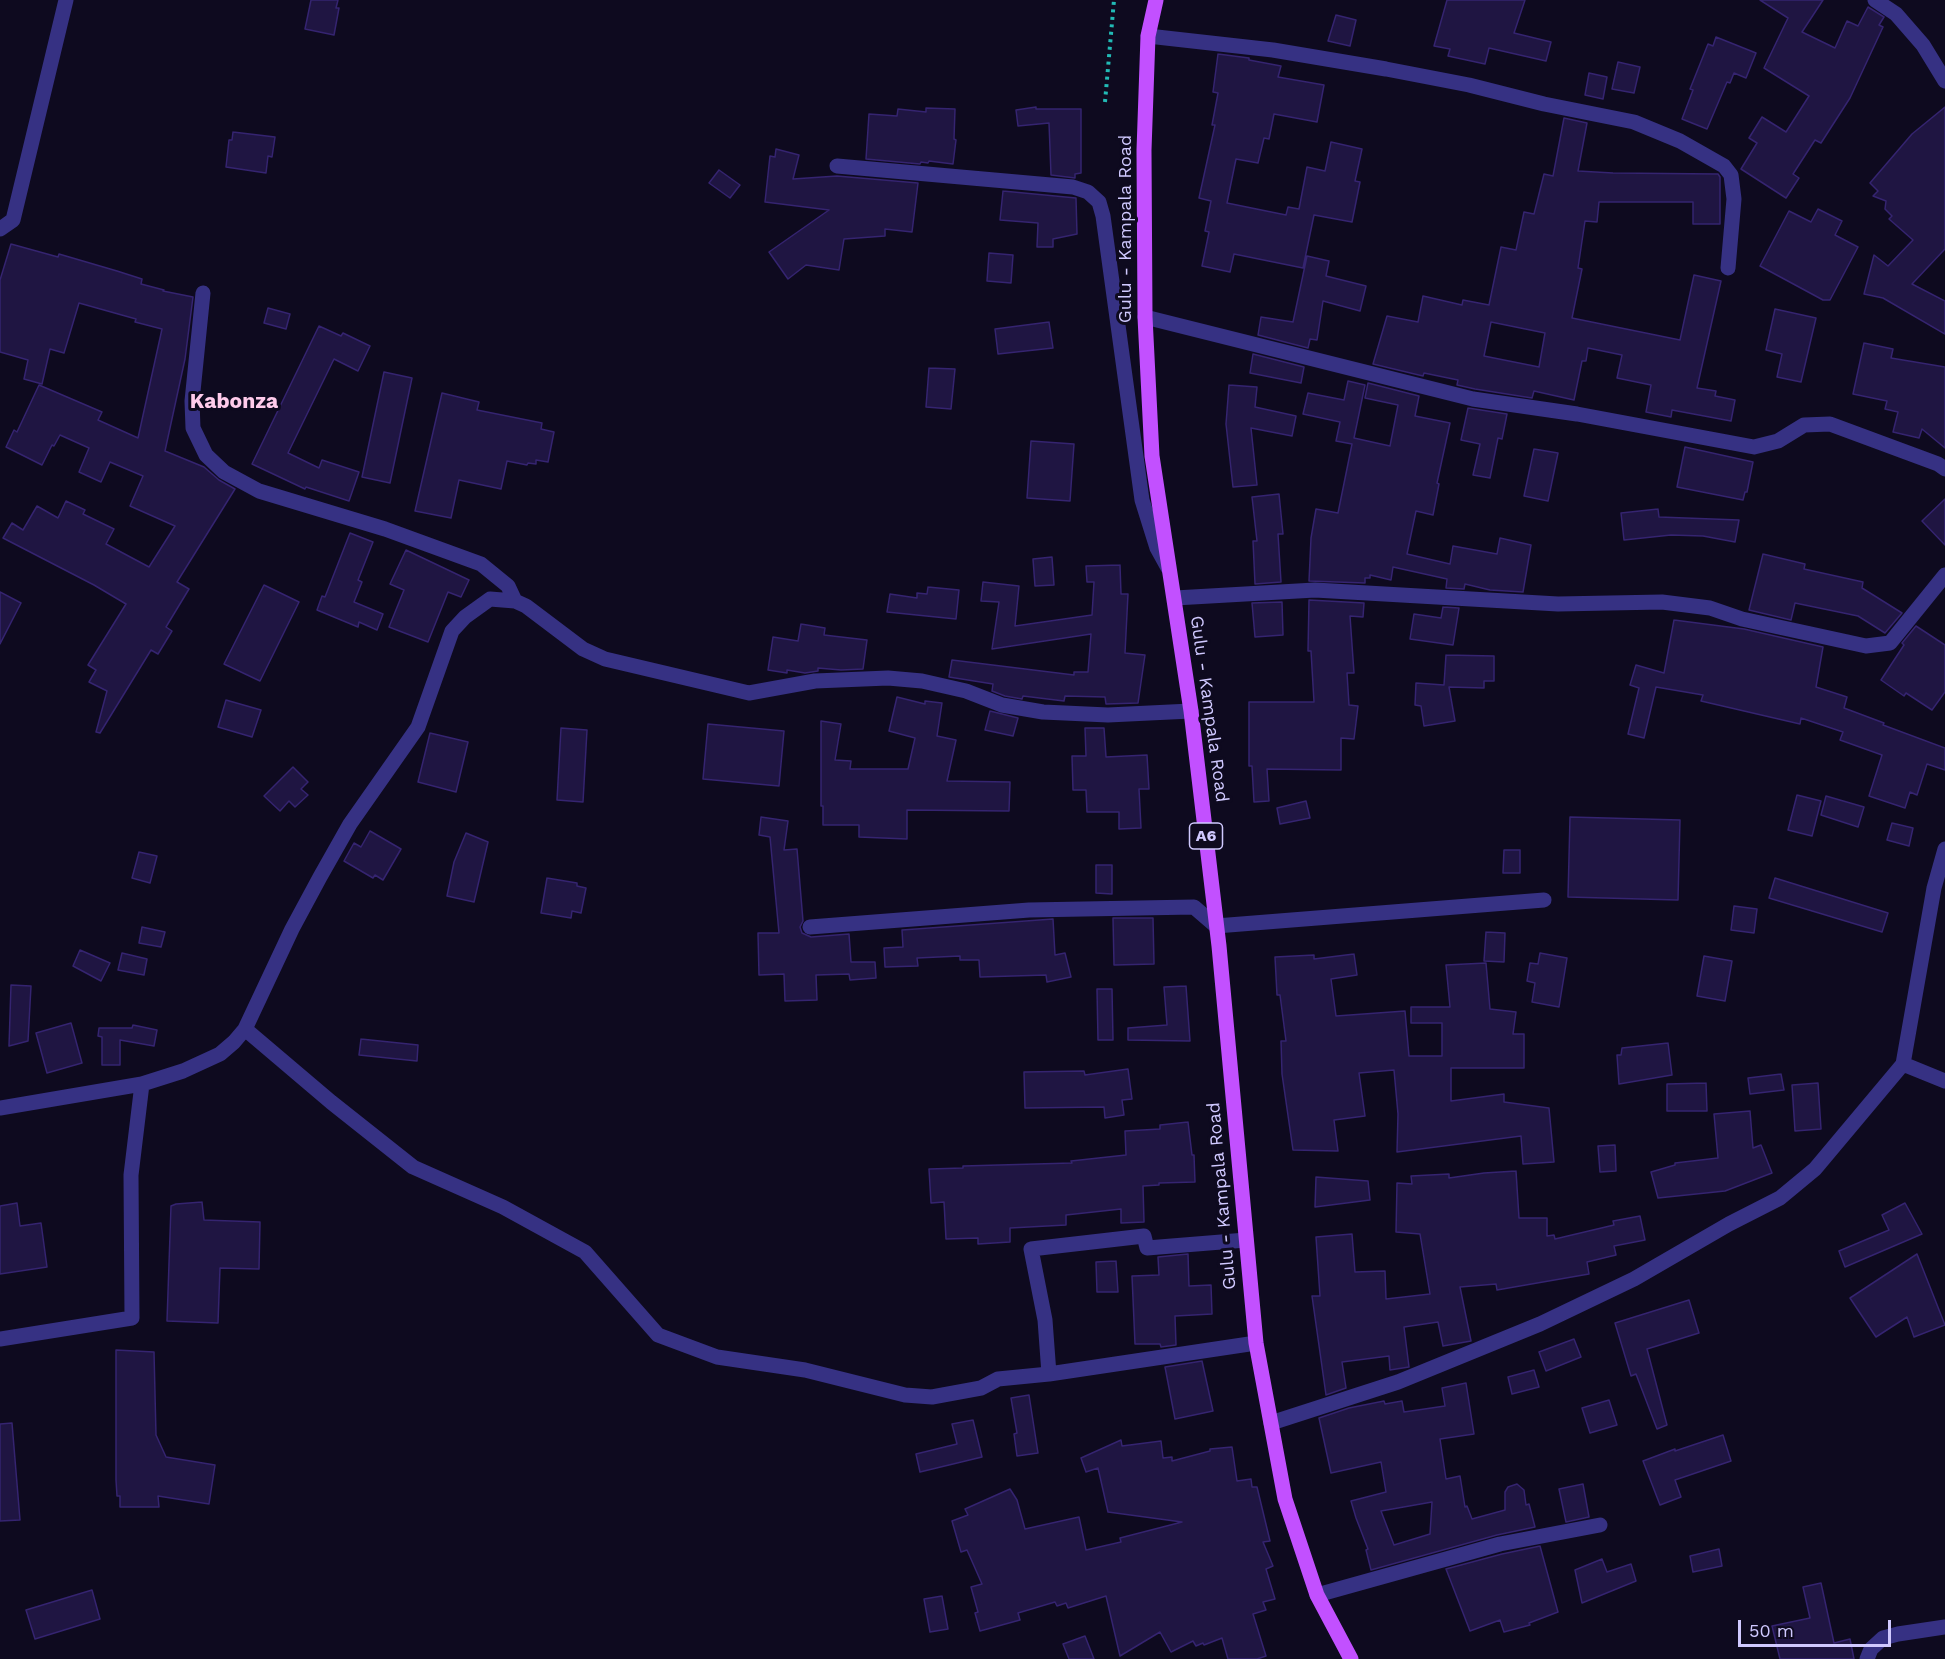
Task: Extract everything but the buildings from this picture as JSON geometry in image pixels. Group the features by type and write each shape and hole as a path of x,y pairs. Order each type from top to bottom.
{"main road":[{"name":"Gulu - Kampala Road","path":"1156,0 1148,36 1144,150 1145,317 1152,456 1191,711 1216,926 1256,1343 1285,1499 1317,1594 1351,1659"}],"street":[{"path":"0,229 13,220 66,0"},
{"path":"1875,0 1896,14 1923,45 1943,74"},
{"path":"1148,36 1273,50 1386,69 1634,122 1680,141 1724,166 1731,175 1734,199 1728,268"},
{"path":"837,166 1073,187 1088,192 1099,202 1103,216 1142,500 1157,548 1170,572"},
{"path":"203,293 192,401 193,428 206,455 224,472 259,490 385,529 481,564 508,586 514,601"},
{"path":"1145,317 1473,399 1577,414 1754,447 1778,441 1804,425 1830,424 1943,464"},
{"path":"1174,598 1315,590 1558,604 1662,602 1710,608 1742,619 1866,646 1890,643 1945,575"},
{"path":"0,1108 142,1084 183,1071 220,1054 234,1042 245,1029 292,928 350,824 418,727 426,699 452,632 465,617 490,600 514,601 526,606 583,650 605,659 749,693 766,692 815,681 888,678 922,681 966,691 1002,705 1043,712 1108,715 1191,711"},
{"path":"1271,1423 1398,1382 1540,1324 1634,1279 1729,1224 1780,1198 1815,1169 1903,1064 1934,888 1945,849"},
{"path":"810,927 1029,910 1194,907 1216,926 1544,900"},
{"path":"245,1029 331,1102 413,1167 503,1207 585,1252 658,1335 717,1357 806,1370 905,1395 933,1397 981,1389 998,1379 1049,1374 1256,1343"},
{"path":"1903,1064 1945,1081"},
{"path":"0,1339 132,1318 131,1175 142,1084"},
{"path":"1049,1374 1045,1320 1031,1249 1144,1236 1147,1248 1246,1240"},
{"path":"1317,1594 1500,1544 1600,1525"},
{"path":"1867,1659 1871,1649 1883,1638 1945,1627"}],"path":[{"path":"1105,102 1114,0"}],"district":[{"name":"Kabonza","path":"234,402"}]}
